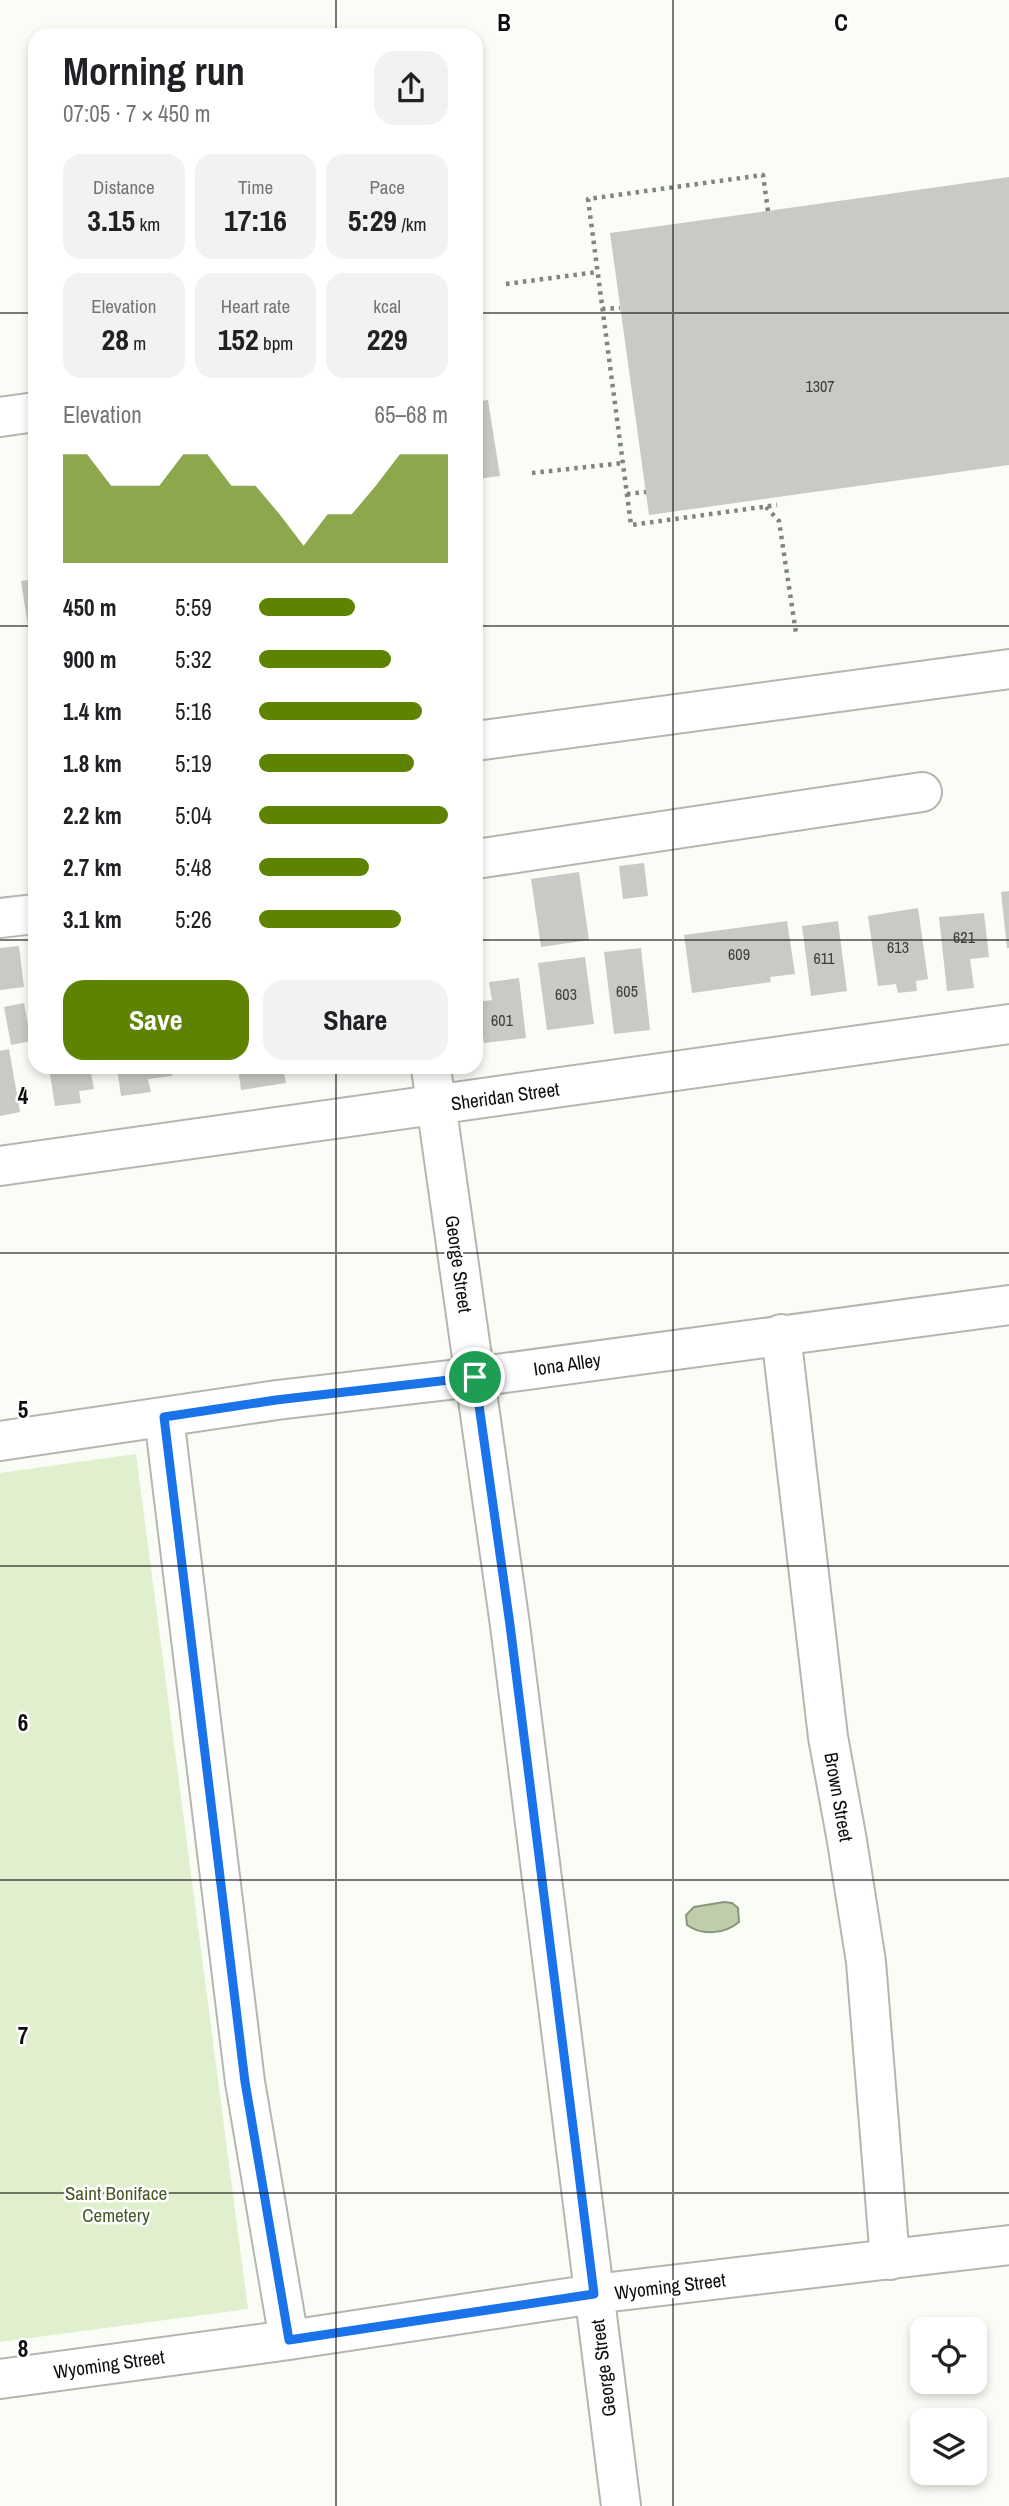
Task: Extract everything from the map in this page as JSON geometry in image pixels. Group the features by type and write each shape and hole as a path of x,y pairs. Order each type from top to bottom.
{"street":[{"path":"0,417 28,413"},
{"path":"483,740 1009,669"},
{"path":"483,858 922,792"},
{"path":"0,918 28,915"},
{"name":"Sheridan Street","path":"0,1166 1009,1024"},
{"name":"George Street","path":"432,1074 510,1625 621,2506"},
{"name":"Iona Alley","path":"0,1441 276,1400 475,1377 1009,1304"},
{"name":"Brown Street","path":"781,1334 802,1494 828,1737 848,1841 866,1962 890,2260"},
{"path":"164,1417 245,2082 289,2340"},
{"name":"Wyoming Street","path":"0,2379 289,2340 594,2294 1009,2245"}],"path":[{"path":"768,211 764,176 588,199 631,525 777,505"},
{"path":"506,284 597,272"},
{"path":"602,309 620,308"},
{"path":"532,473 623,463"},
{"path":"627,494 646,492"},
{"path":"713,506 715,513"},
{"path":"766,507 779,521 796,633"}],"green space":[{"name":"Saint Boniface Cemetery","path":"136,1454 248,2309 0,2342 0,1473"}],"shaded area":[{"path":"732,1903 738,1908 739,1922 733,1926 706,1932 687,1925 686,1915 694,1907"}],"building":[{"path":"1009,177 1009,465 649,515 610,233"},
{"path":"488,400 500,476 483,478 483,401"},
{"path":"28,580 28,626 21,581"},
{"path":"644,863 648,896 623,899 619,866"},
{"path":"579,872 589,940 541,947 531,879"},
{"path":"1009,891 1009,948 1007,948 1001,892"},
{"path":"918,908 928,979 916,981 917,991 898,993 896,984 878,986 868,916"},
{"path":"984,913 989,957 970,959 974,988 947,991 939,917"},
{"path":"787,921 795,974 770,977 771,982 692,993 684,935"},
{"path":"838,921 847,991 811,996 802,926"},
{"path":"19,946 24,987 0,990 0,948"},
{"path":"641,948 650,1030 614,1034 604,952"},
{"path":"585,957 594,1024 547,1030 538,963"},
{"path":"519,978 526,1038 484,1043 483,1001 492,1000 489,982"},
{"path":"24,1003 28,1042 11,1045 4,1007"},
{"path":"9,1049 20,1112 0,1116 0,1051"},
{"path":"50,1074 91,1074 94,1089 79,1091 81,1103 55,1106"},
{"path":"118,1074 172,1074 148,1079 151,1092 121,1096"},
{"path":"239,1074 284,1074 286,1083 241,1090"}],"route":[{"path":"475,1377 510,1625 594,2294 289,2340 245,2082 164,1417 276,1400 475,1377"}]}
